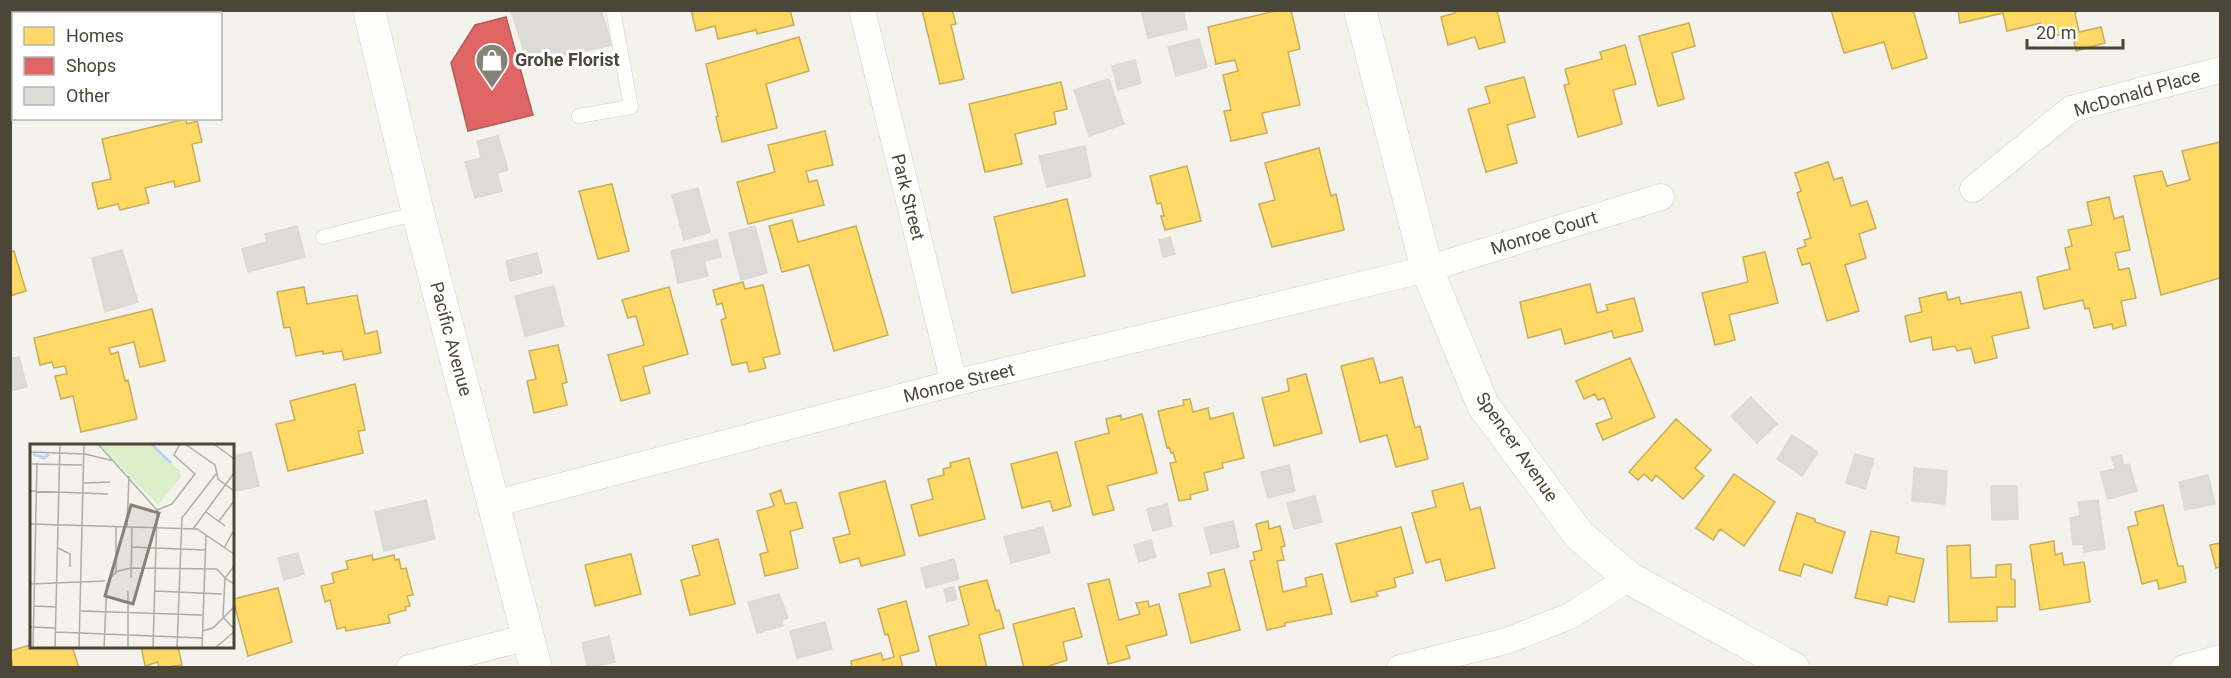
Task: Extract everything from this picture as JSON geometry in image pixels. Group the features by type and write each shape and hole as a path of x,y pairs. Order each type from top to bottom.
{"street":[{"name":"Pacific Avenue","path":"369,10 418,213 536,668"},
{"name":"Park Street","path":"862,10 954,383"},
{"name":"Spencer Avenue","path":"1360,10 1427,270 1483,405 1579,535 1629,578 1793,668"},
{"name":"McDonald Place","path":"1973,189 2071,109 2220,70"},
{"name":"Monroe Court","path":"1427,270 1661,197"},
{"name":"Monroe Street","path":"493,504 954,383 1427,270"},
{"path":"1400,668 1506,641 1572,615 1629,578"},
{"path":"409,668 528,637"},
{"path":"2184,668 2220,658"}],"lane":[{"path":"579,116 631,107 613,10"},
{"path":"323,237 418,213"}],"building: Homes":[{"path":"691,10 790,10 794,25 757,34 756,30 718,39 715,26 696,31"},
{"path":"922,10 952,10 956,24 951,25 964,79 940,84"},
{"path":"1279,10 1291,10 1300,49 1288,52 1300,105 1262,113 1267,133 1231,141 1224,111 1231,110 1223,75 1238,71 1235,60 1216,64 1208,27"},
{"path":"1454,10 1497,10 1505,42 1479,49 1475,37 1448,45 1441,17 1455,13"},
{"path":"1831,10 1913,10 1927,58 1892,69 1884,42 1844,53"},
{"path":"1958,10 2079,10 2075,13 2079,32 2101,27 2105,43 2076,51 2072,32 2045,38 2041,23 2007,31 2003,13 1960,23"},
{"path":"1689,23 1695,46 1672,53 1684,99 1658,106 1639,36"},
{"path":"799,37 809,71 766,84 777,128 722,142 706,64"},
{"path":"1625,45 1636,84 1613,90 1622,124 1578,137 1564,85 1569,84 1565,69 1602,59 1600,52"},
{"path":"1524,77 1535,117 1507,125 1517,163 1486,172 1468,109 1490,103 1485,87"},
{"path":"1061,82 1067,109 1054,112 1056,124 1015,134 1022,164 985,172 969,104"},
{"path":"182,120 186,120 187,124 197,121 202,142 192,144 200,181 175,187 174,181 145,188 149,203 120,210 118,204 98,209 92,183 111,179 102,139"},
{"path":"825,131 833,165 806,171 809,182 817,180 824,205 748,224 737,182 775,172 768,145"},
{"path":"2220,142 2220,278 2161,295 2134,176 2162,171 2167,186 2190,180 2182,151"},
{"path":"1319,148 1331,196 1336,194 1344,230 1272,247 1259,204 1275,200 1265,163"},
{"path":"1828,162 1834,180 1842,177 1851,206 1867,201 1876,228 1859,234 1866,258 1845,265 1859,311 1827,321 1810,263 1802,265 1797,249 1806,246 1804,240 1811,238 1797,193 1801,191 1795,173"},
{"path":"1187,166 1201,221 1165,230 1161,216 1164,216 1161,203 1157,204 1150,176"},
{"path":"612,184 629,251 598,259 579,191"},
{"path":"2109,197 2114,219 2123,216 2130,250 2115,253 2119,270 2129,268 2136,298 2121,301 2126,325 2113,329 2112,324 2094,328 2089,308 2085,309 2083,300 2044,309 2037,277 2070,269 2065,248 2072,246 2068,230 2092,225 2087,202"},
{"path":"1067,199 1085,276 1012,293 994,217"},
{"path":"792,220 798,242 856,226 888,335 834,351 809,265 782,272 769,226"},
{"path":"14,251 26,291 10,296 10,252"},
{"path":"1765,252 1778,303 1729,315 1735,340 1715,345 1702,293 1748,282 1743,257"},
{"path":"743,282 745,289 763,285 780,354 763,358 766,368 749,372 747,362 732,365 721,320 726,318 722,303 717,305 713,290"},
{"path":"1590,284 1597,313 1608,310 1606,305 1634,298 1643,331 1614,338 1612,331 1565,344 1561,329 1528,338 1520,302"},
{"path":"304,287 307,304 357,295 365,334 377,331 381,353 344,360 342,351 323,354 323,351 296,356 290,327 284,328 277,292"},
{"path":"669,287 688,354 643,367 650,393 621,401 608,355 644,345 636,316 628,318 622,300"},
{"path":"1946,292 1948,300 1959,297 1961,304 2021,292 2029,328 1992,336 1997,358 1975,363 1971,348 1957,351 1955,346 1933,350 1931,337 1910,342 1905,316 1922,312 1919,298"},
{"path":"152,309 165,361 140,367 134,342 109,348 111,354 118,352 125,381 128,380 137,419 81,432 73,396 61,399 55,376 67,374 65,366 54,368 52,362 40,365 34,338"},
{"path":"558,345 567,382 562,384 567,405 534,413 527,381 536,379 529,351"},
{"path":"1373,358 1380,383 1402,377 1415,428 1420,426 1428,459 1396,467 1387,435 1360,442 1341,366"},
{"path":"1630,358 1655,417 1603,440 1596,424 1612,418 1604,398 1598,400 1595,394 1584,399 1576,381"},
{"path":"1306,374 1322,433 1274,446 1262,398 1289,391 1287,379"},
{"path":"355,384 365,430 358,431 363,453 288,471 276,424 295,420 290,401"},
{"path":"1190,399 1193,412 1208,408 1210,419 1233,413 1244,458 1222,463 1223,468 1204,473 1208,490 1190,495 1191,499 1179,501 1170,463 1176,462 1173,452 1171,453 1169,447 1167,448 1158,411 1184,405 1183,400"},
{"path":"1142,414 1157,473 1107,486 1114,510 1093,515 1075,442 1109,433 1106,419 1121,415 1121,420"},
{"path":"1676,419 1711,450 1695,468 1704,476 1683,499 1656,475 1652,481 1644,474 1638,480 1629,472"},
{"path":"1057,452 1071,506 1053,511 1050,501 1022,508 1011,464"},
{"path":"969,458 985,519 919,536 911,505 933,499 928,479 944,475 943,469 951,467 950,463"},
{"path":"1734,474 1775,502 1744,546 1720,529 1713,540 1696,528"},
{"path":"885,481 905,555 861,566 859,558 840,563 833,538 850,534 839,493"},
{"path":"1463,483 1470,510 1480,507 1495,568 1446,581 1440,559 1426,563 1412,513 1436,507 1432,491"},
{"path":"781,490 785,504 796,502 803,528 790,531 798,568 765,576 760,554 768,552 757,511 774,506 770,494"},
{"path":"2163,505 2178,566 2183,566 2186,582 2159,589 2157,580 2142,584 2128,527 2138,525 2135,512"},
{"path":"1797,513 1845,532 1832,573 1804,564 1800,576 1779,570"},
{"path":"1268,521 1269,529 1280,526 1285,546 1281,547 1284,560 1277,561 1283,592 1307,586 1305,578 1322,574 1332,614 1285,623 1285,626 1267,630 1250,561 1255,560 1253,552 1262,550 1256,524"},
{"path":"1401,527 1413,573 1394,578 1396,587 1376,592 1378,596 1351,602 1336,544"},
{"path":"1871,531 1899,537 1896,553 1924,559 1914,602 1889,596 1887,605 1855,598"},
{"path":"718,539 735,604 690,615 681,580 700,575 692,546"},
{"path":"2054,541 2055,555 2062,553 2064,565 2084,562 2090,602 2040,610 2030,545"},
{"path":"2220,543 2220,567 2216,568 2210,545"},
{"path":"1970,545 1971,578 1996,577 1996,565 2011,564 2011,579 2015,580 2015,607 1997,607 1997,621 1949,622 1947,546"},
{"path":"631,554 641,594 595,606 585,565"},
{"path":"372,555 373,560 394,555 395,560 399,559 401,569 406,568 413,595 407,596 410,606 405,607 406,610 388,615 390,623 346,631 345,627 337,629 330,600 325,602 321,586 334,583 332,573 348,569 346,561"},
{"path":"1224,569 1240,630 1191,643 1179,594 1211,586 1208,573"},
{"path":"1109,579 1119,620 1140,614 1136,603 1148,601 1149,607 1159,604 1167,635 1126,646 1130,658 1108,664 1088,584"},
{"path":"987,580 996,611 999,610 1004,628 979,635 987,668 937,668 929,636 969,625 959,587"},
{"path":"278,588 292,642 248,656 234,599"},
{"path":"906,601 919,651 900,656 903,668 852,668 851,661 881,653 883,660 894,657 878,609"},
{"path":"1074,608 1082,637 1063,642 1067,660 1043,668 1024,668 1013,624"},
{"path":"30,645 30,648 73,648 79,668 13,668 10,651"},
{"path":"141,648 178,648 182,665 159,668 158,662 145,666"}],"building: Shops":[{"name":"Grohe Florist","path":"506,17 533,115 468,131 451,63 475,25"}],"building: Other":[{"path":"511,10 601,10 612,45 528,64"},
{"path":"1141,10 1183,10 1187,29 1148,38"},
{"path":"1199,39 1207,67 1176,76 1168,47"},
{"path":"1135,60 1141,83 1118,90 1112,66"},
{"path":"1109,79 1124,124 1089,136 1074,90"},
{"path":"498,136 508,170 497,173 502,191 475,198 465,162 481,158 477,141"},
{"path":"1085,146 1091,177 1047,187 1039,156"},
{"path":"698,188 710,232 684,240 672,195"},
{"path":"297,226 305,257 248,272 242,249 267,242 265,234"},
{"path":"755,226 767,273 741,280 729,233"},
{"path":"1170,237 1175,254 1163,257 1159,240"},
{"path":"717,240 721,257 704,261 708,276 678,283 671,251"},
{"path":"122,250 138,302 105,312 92,258"},
{"path":"537,253 542,273 510,281 506,261"},
{"path":"554,286 564,326 525,336 515,296"},
{"path":"19,357 27,387 10,391 10,359"},
{"path":"1751,397 1777,424 1757,443 1731,416"},
{"path":"1792,435 1818,452 1802,476 1777,459"},
{"path":"251,452 259,486 234,492 234,456"},
{"path":"1855,454 1874,459 1865,489 1846,483"},
{"path":"2121,455 2124,465 2129,464 2137,491 2108,499 2100,472 2115,469 2112,457"},
{"path":"1289,465 1295,491 1268,498 1261,472"},
{"path":"1914,468 1947,471 1945,504 1912,501"},
{"path":"2208,475 2215,504 2185,510 2179,482"},
{"path":"1991,486 2017,486 2018,519 1992,520"},
{"path":"1315,496 1322,522 1294,529 1287,503"},
{"path":"426,500 435,539 384,551 375,512"},
{"path":"2098,500 2105,549 2084,552 2083,544 2073,545 2070,518 2080,516 2078,502"},
{"path":"1167,504 1172,526 1153,531 1147,509"},
{"path":"1233,521 1239,547 1211,554 1204,528"},
{"path":"1043,527 1050,553 1011,563 1004,537"},
{"path":"1151,540 1156,557 1139,562 1134,545"},
{"path":"298,553 304,574 284,580 278,558"},
{"path":"954,559 959,579 926,588 921,568"},
{"path":"954,587 957,599 947,602 944,589"},
{"path":"779,594 788,618 782,620 783,626 757,633 748,602"},
{"path":"825,622 832,649 797,658 790,631"},
{"path":"609,636 615,662 588,668 582,643"}],"place":[{"name":"Grohe Florist","path":"492,89"}]}
